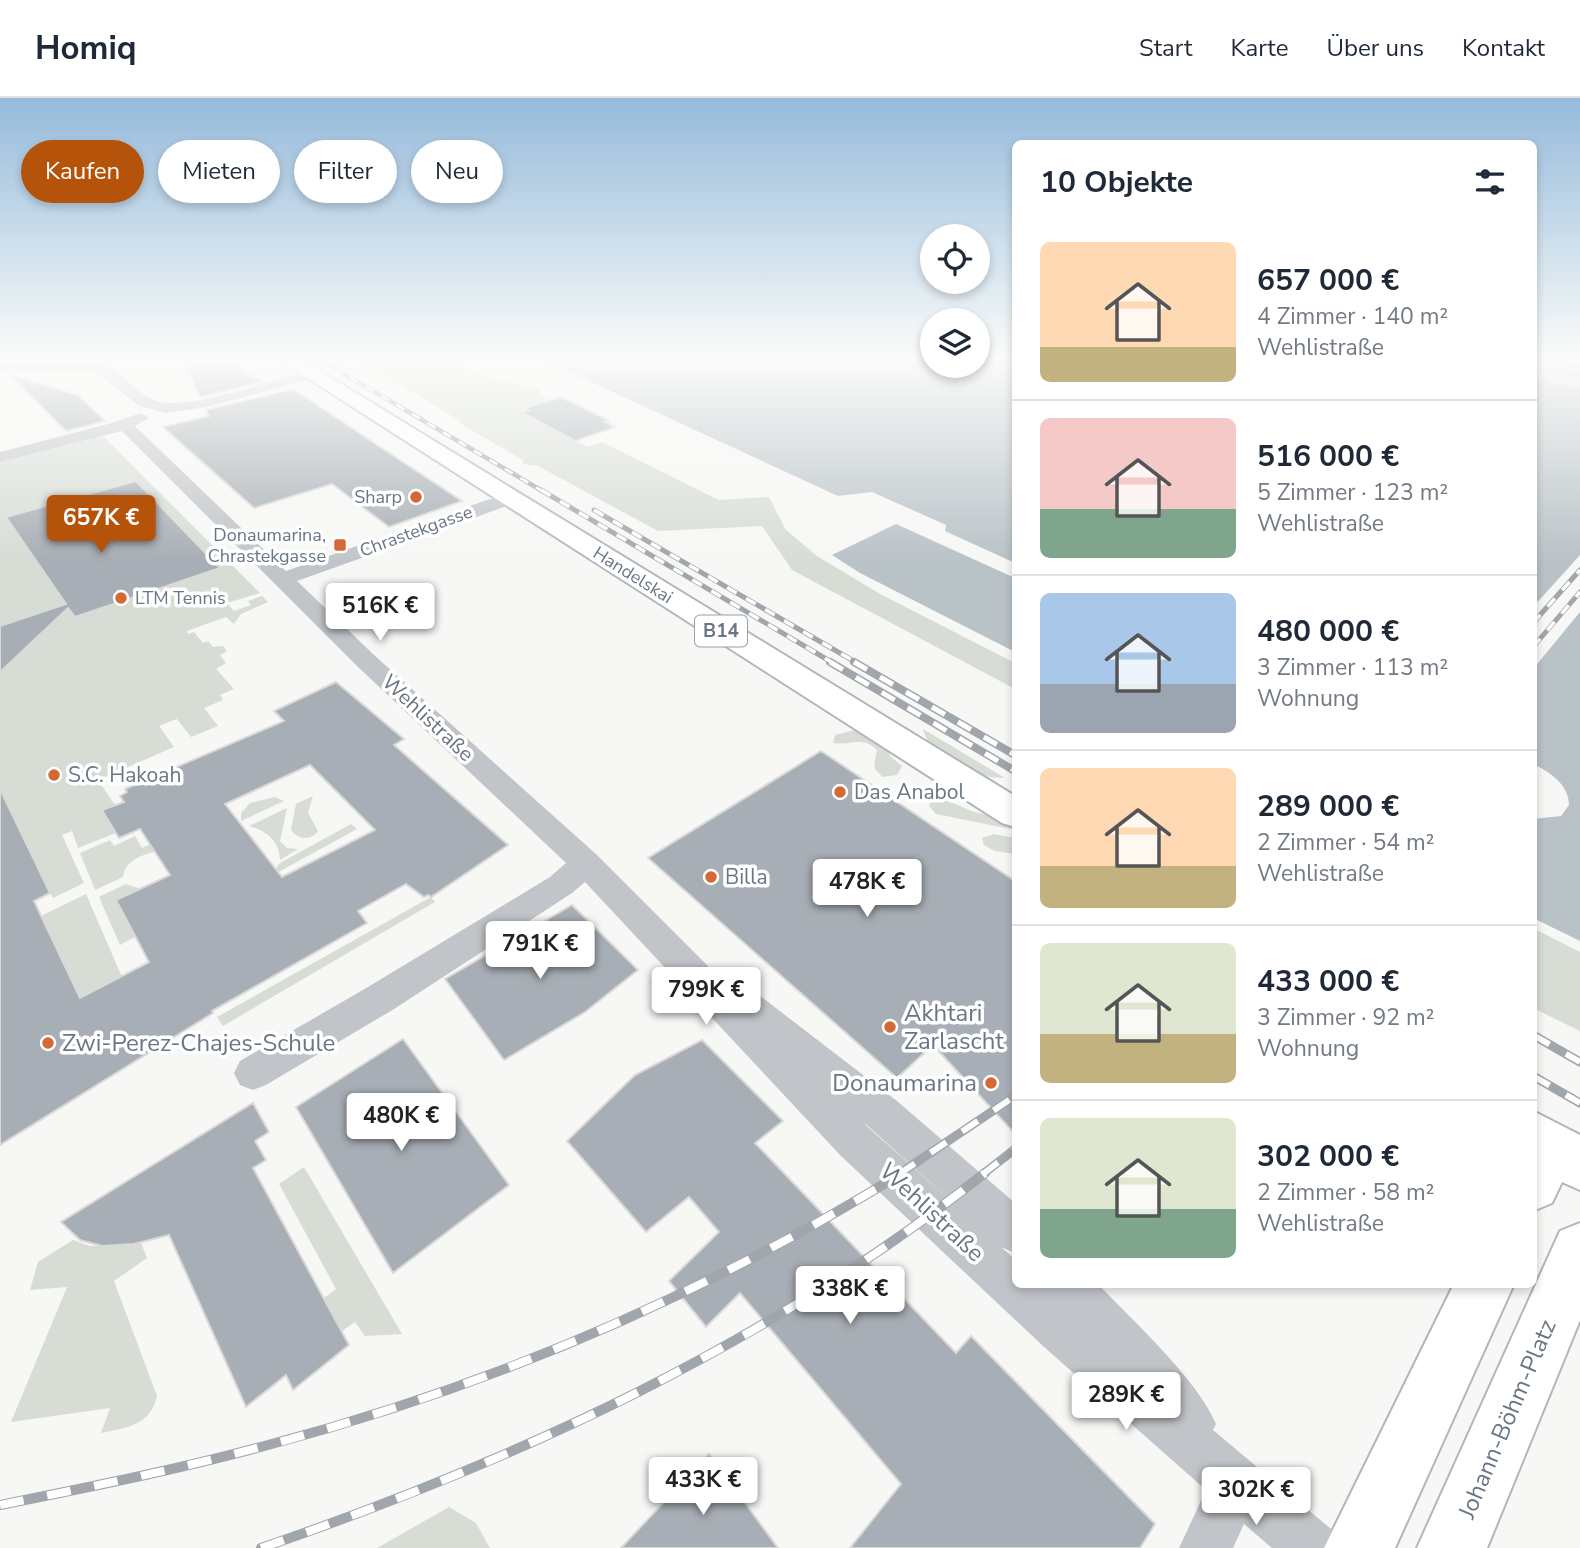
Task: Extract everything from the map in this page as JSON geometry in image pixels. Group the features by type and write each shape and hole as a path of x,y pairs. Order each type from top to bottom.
{"main road":[{"name":"Handelskai","path":"395,427 1012,812"},
{"name":"Johann-Böhm-Platz","path":"1452,1548 1580,1251"},
{"path":"1359,1548 1483,1288"}],"street":[{"path":"0,457 118,427"},
{"name":"Wehlistraße","path":"127,427 365,660 586,863 855,1142 1012,1287"},
{"name":"Chrastekgasse","path":"283,579 511,498"},
{"path":"253,1073 381,998 561,885 586,863"},
{"name":"Wehlistraße","path":"674,953 790,1039 883,1114 1012,1228"},
{"name":"Wehlistraße","path":"1013,1288 1312,1548"},
{"name":"Wehlistraße","path":"1070,1288 1134,1355 1237,1482"},
{"path":"1206,1548 1237,1482"}],"shaded area":[{"path":"465,427 549,427 588,447 602,442 719,500 769,497 786,530 817,556 880,594 1012,661 1012,687 792,570 762,526 658,531 538,466 523,464 523,460"},
{"path":"688,427 1012,427 1012,562 945,531 946,525 872,492 838,496"},
{"path":"1537,427 1580,427 1580,941 1537,920 1537,819 1561,816 1569,805 1562,785 1537,766"},
{"path":"103,436 260,593 227,603 234,611 251,605 248,601 262,596 268,602 241,614 234,624 226,617 187,631 188,634 194,632 203,643 208,641 213,647 223,646 227,651 220,655 226,663 216,669 234,689 220,695 223,700 204,708 218,726 191,737 177,719 159,726 174,747 98,780 115,805 103,811 116,833 78,848 72,831 62,835 84,883 53,898 50,893 0,914 0,462"},
{"path":"896,524 1012,577 1012,650 860,573 832,555"},
{"path":"858,729 879,736 891,757 902,766 897,775 883,777 876,771 874,765 877,750 866,743 833,743 835,735"},
{"path":"923,729 1005,778 980,775 955,767 935,751"},
{"path":"313,796 308,813 318,831 308,838 301,837 291,830 296,804"},
{"path":"275,797 284,801 241,821 241,813 250,803"},
{"path":"936,799 949,802 1012,821 1012,829 936,814 929,806 931,801"},
{"path":"287,808 280,841 287,848 298,849 280,860 277,847 271,838 249,826"},
{"path":"351,824 357,829 244,891 274,871 280,863"},
{"path":"994,834 1012,837 1012,854 995,851 984,845 982,838"},
{"path":"135,836 142,848 165,837 158,851 131,862 123,877 95,890 80,853 110,840 114,846"},
{"path":"126,884 141,889 167,919 120,945 99,897"},
{"path":"86,894 138,1014 98,1036 41,916"},
{"path":"431,897 435,902 223,1026 217,1017"},
{"path":"1537,930 1580,952 1580,1031 1537,1010"},
{"path":"304,1167 402,1334 365,1336 355,1322 341,1332 323,1299 336,1289 279,1184"},
{"path":"73,1240 90,1246 141,1243 147,1258 114,1281 157,1396 149,1413 136,1424 101,1433 110,1408 11,1422 67,1287 30,1290 38,1262"},
{"path":"449,1507 476,1523 490,1548 377,1548"}],"pier":[{"path":"1580,555 1580,612 1537,664 1537,603"}],"building":[{"path":"62,427 83,427 66,431"},
{"path":"163,427 350,427 462,501 389,527 332,484 254,508"},
{"path":"548,427 615,427 575,441"},
{"path":"136,481 220,568 75,617 68,608 0,672 0,626 66,604 6,517"},
{"path":"336,682 404,739 394,745 508,845 431,897 424,897 406,884 358,911 367,923 212,1011 213,1013 0,1145 0,789 50,893 34,901 80,998 149,962 116,900 170,875 140,829 119,838 102,810 124,802 120,796 127,792 125,789 284,721 274,711","holes":["310,765 375,830 282,877 225,804"]},
{"path":"821,751 1012,879 1012,1131 933,1045 897,1078 648,858"},
{"path":"572,905 638,970 585,1012 504,1060 445,979"},
{"path":"403,1039 509,1185 393,1273 296,1107"},
{"path":"702,1040 783,1121 755,1143 956,1353 971,1336 1155,1524 1140,1548 850,1548 901,1484 740,1293 706,1327 669,1281 719,1232 689,1197 646,1232 567,1141 635,1075"},
{"path":"253,1103 269,1132 255,1141 266,1160 253,1168 349,1345 293,1390 286,1375 246,1407 169,1235 134,1244 102,1246 80,1240 61,1222"},
{"path":"709,1454 778,1548 621,1548"}],"railway":[{"path":"433,427 544,492"},
{"path":"541,490 833,663"},
{"path":"594,510 857,663"},
{"path":"1537,618 1580,570"},
{"path":"1537,642 1580,592"},
{"path":"830,662 1012,769"},
{"path":"854,662 1012,753"},
{"path":"1537,1037 1580,1062"},
{"path":"1537,1078 1580,1103"},
{"path":"899,1174 1012,1098"},
{"path":"983,1174 1012,1151"},
{"path":"0,1505 168,1470 268,1445 434,1395 515,1365 674,1297 828,1217 902,1173"},
{"path":"261,1548 453,1476 640,1391 730,1343 817,1291 903,1235 985,1173"}],"place":[{"name":"Sharp","path":"416,497"},
{"name":"Donaumarina, Chrastekgasse","path":"340,545"},
{"name":"LTM Tennis","path":"121,598"},
{"name":"S.C. Hakoah","path":"54,775"},
{"name":"Das Anabol","path":"840,792"},
{"name":"Billa","path":"711,877"},
{"name":"Akhtari Zarlascht","path":"890,1027"},
{"name":"Zwi-Perez-Chajes-Schule","path":"48,1043"},
{"name":"Donaumarina","path":"991,1083"}]}
